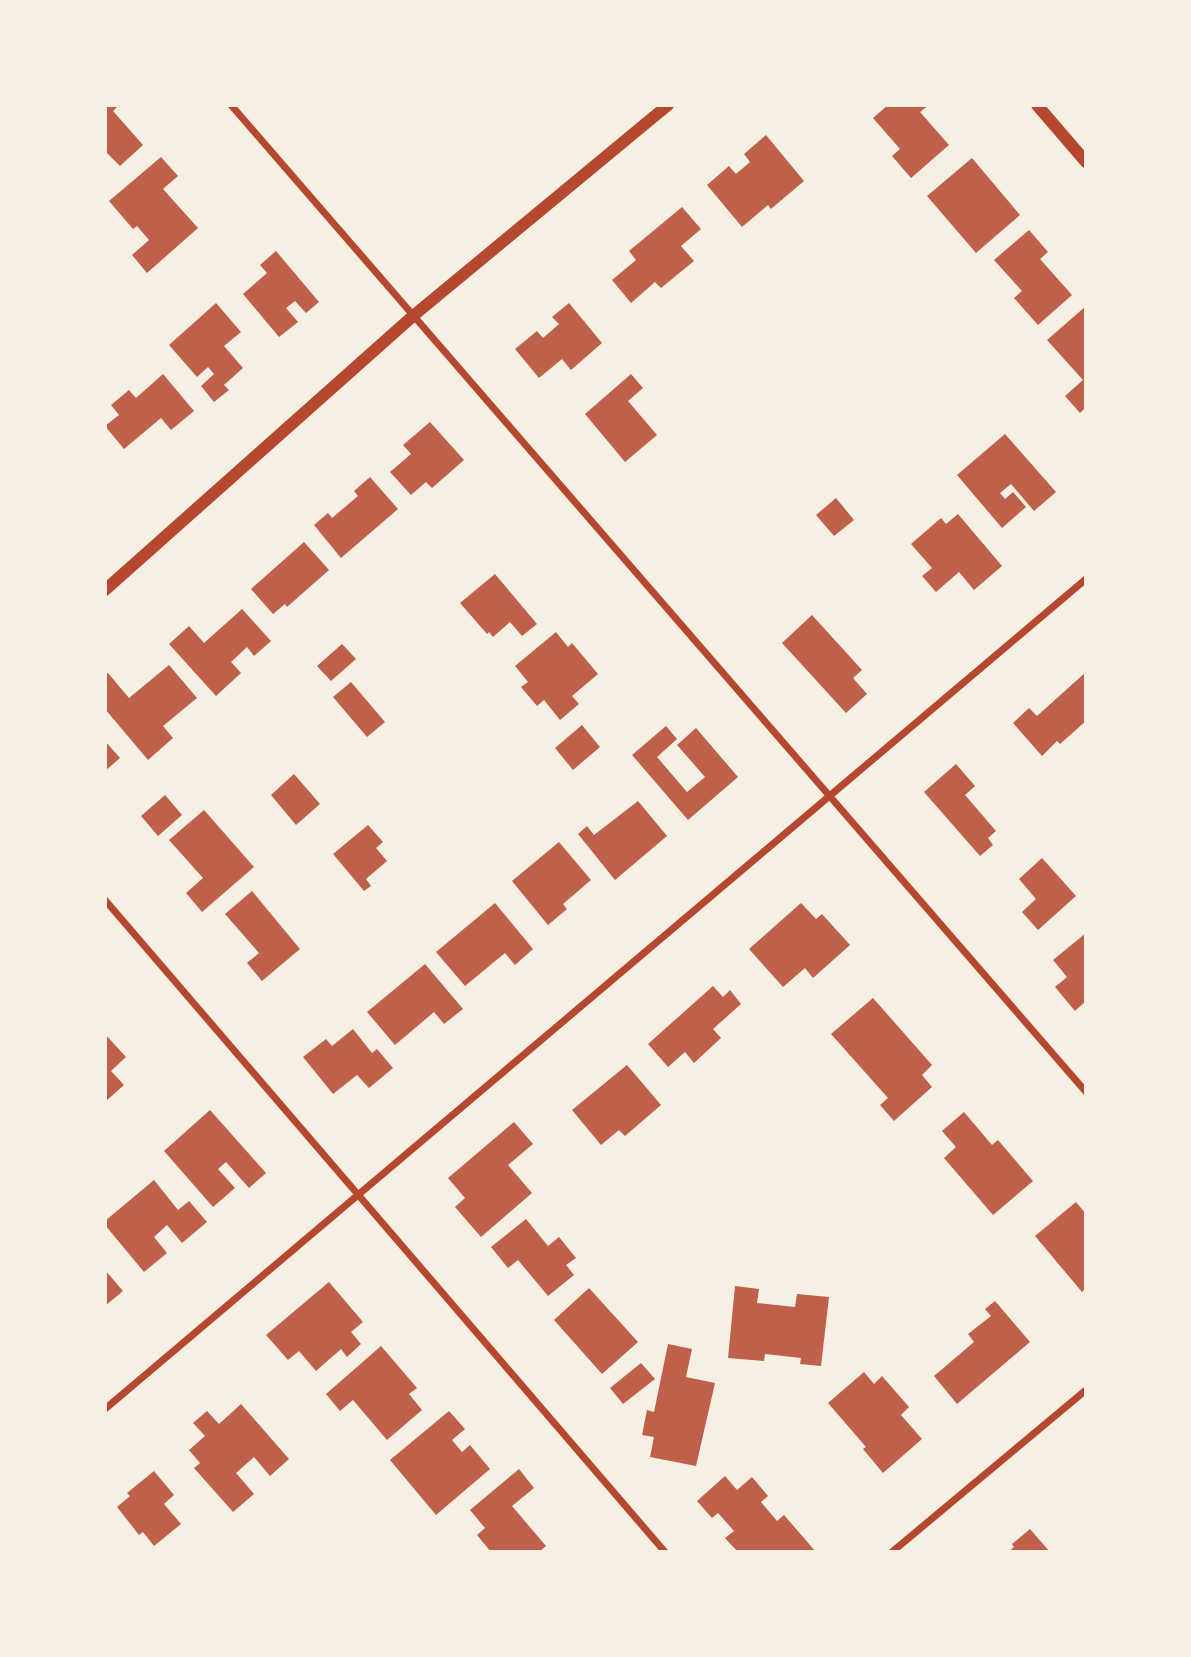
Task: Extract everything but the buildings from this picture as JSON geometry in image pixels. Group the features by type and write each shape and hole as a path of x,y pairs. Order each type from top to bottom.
{"street":[{"path":"231,105 1086,1092"},
{"path":"105,590 413,316 668,105"},
{"path":"1037,105 1086,162"},
{"path":"105,1409 1086,579"},
{"path":"105,900 665,1552"},
{"path":"892,1552 1086,1390"}]}
